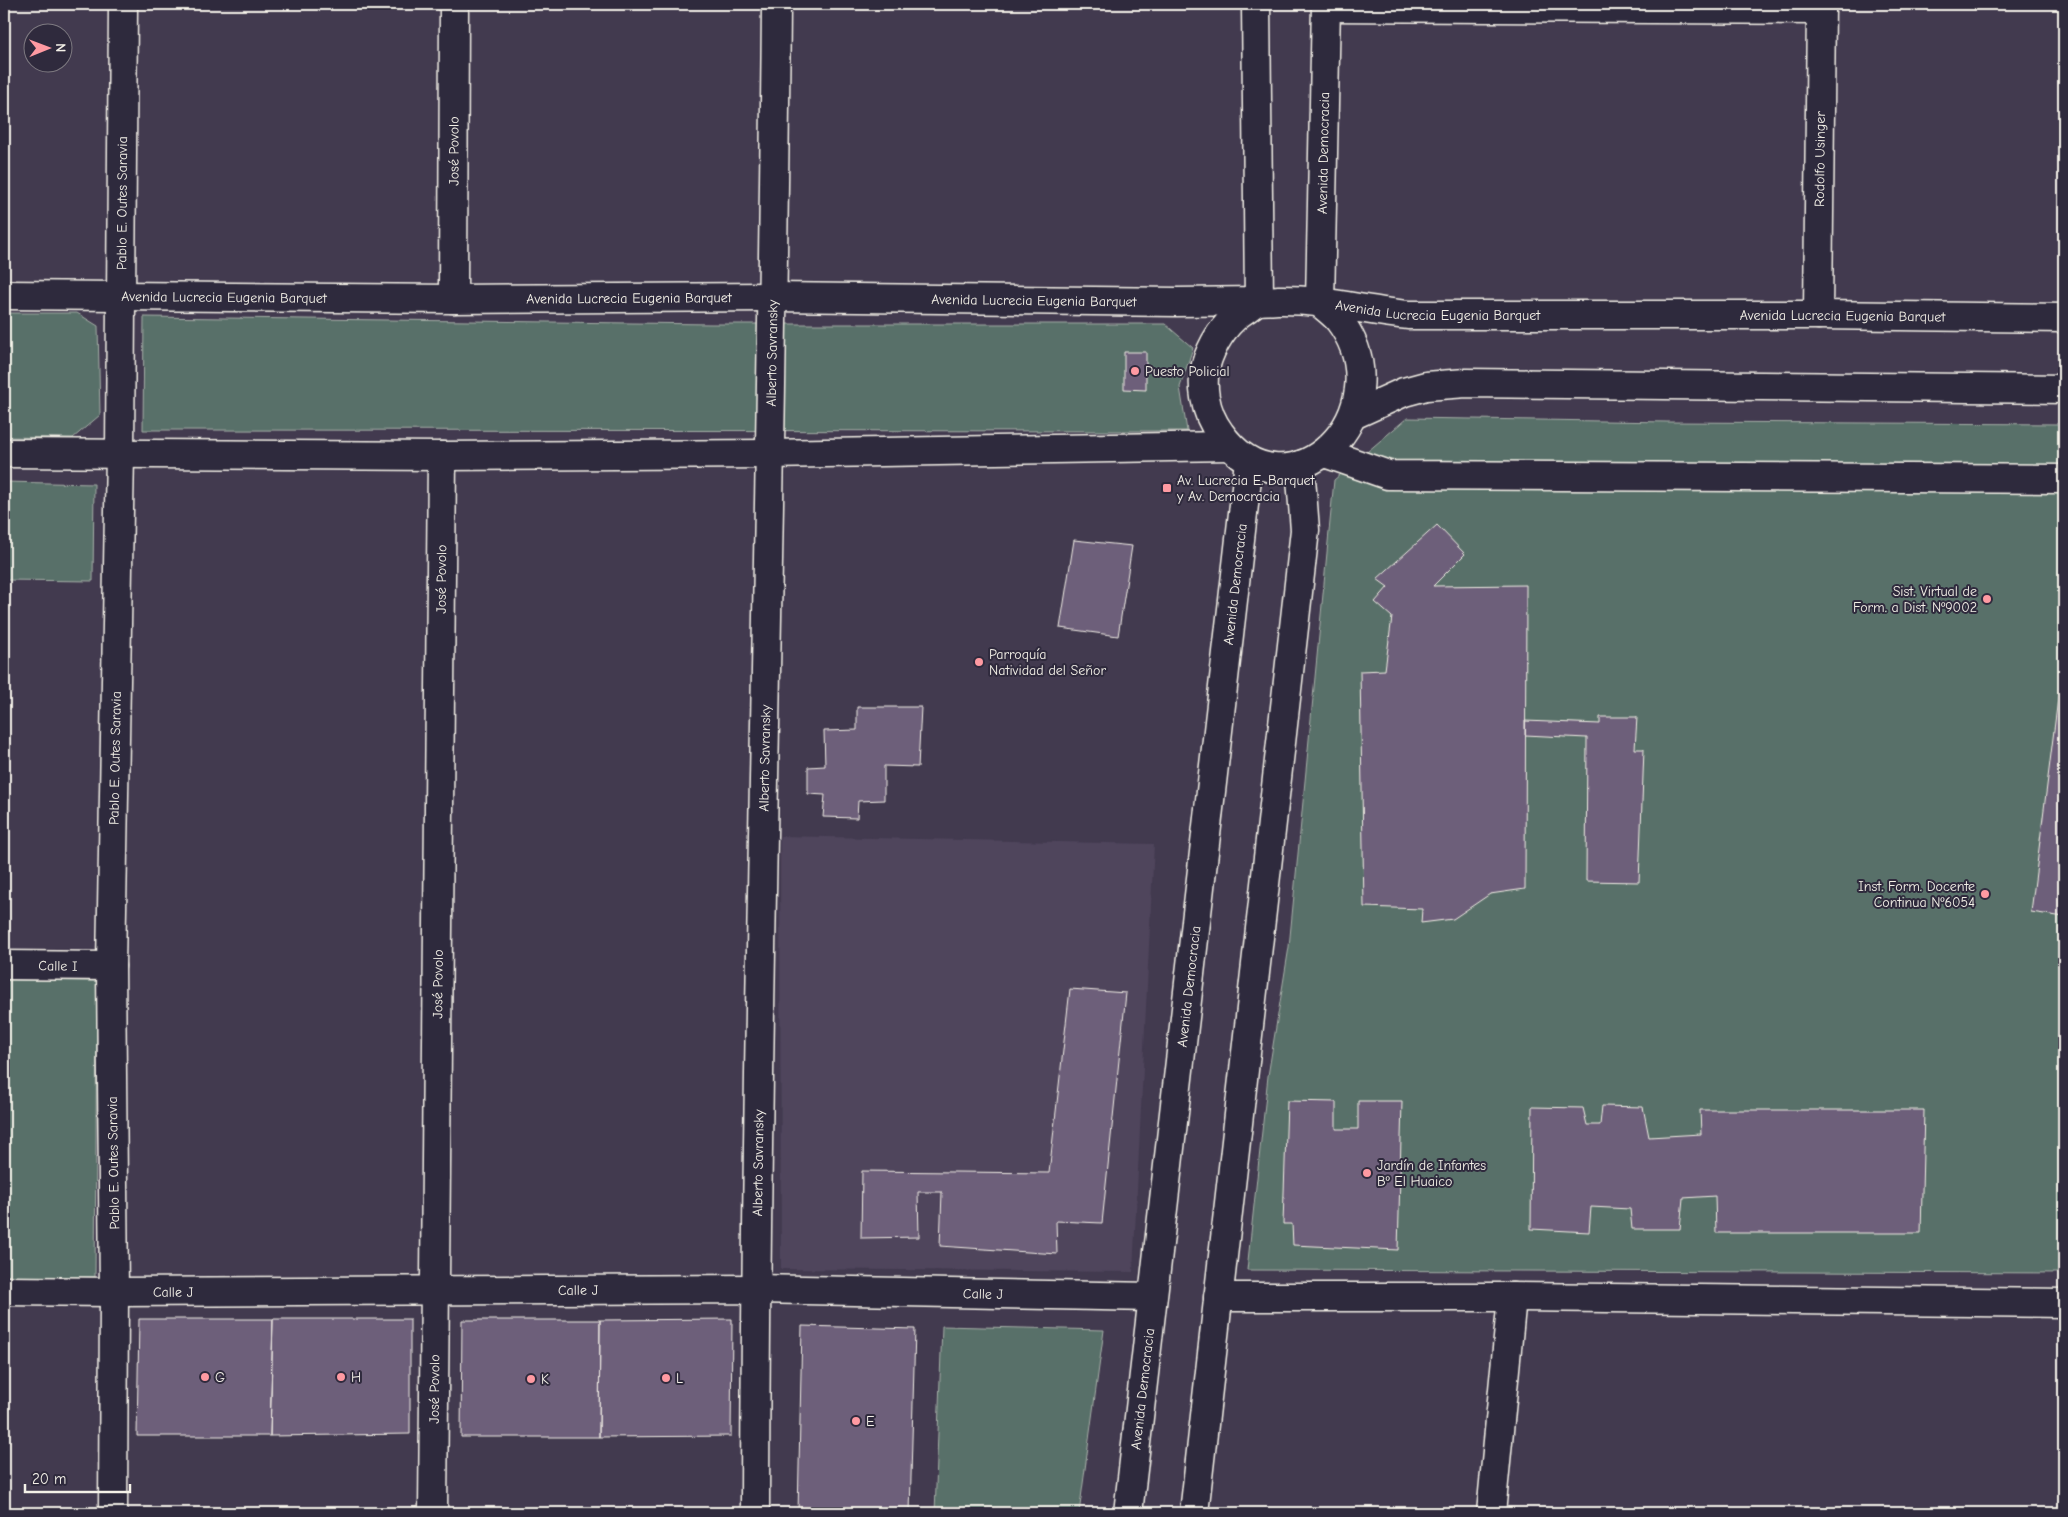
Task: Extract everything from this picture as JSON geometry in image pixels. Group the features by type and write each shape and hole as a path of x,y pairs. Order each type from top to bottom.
{"street":[{"name":"Pablo E. Outes Saravia","path":"113,1513 114,1292 111,966 122,295 123,4"},
{"name":"José Povolo","path":"453,299 454,4"},
{"name":"Alberto Savransky","path":"755,1513 756,1289 769,454 774,297 776,4"},
{"path":"1256,4 1259,301 1234,316 1215,338 1205,366 1204,395 1212,423 1239,454 1266,467 1283,468 1300,465 1325,452 1342,435 1353,415 1360,390 1357,357 1352,341 1338,319 1320,303"},
{"path":"1326,5 1821,7"},
{"name":"Avenida Democracia","path":"1320,303 1326,5"},
{"name":"Rodolfo Usinger","path":"1818,315 1821,7"},
{"name":"Avenida Lucrecia Eugenia Barquet","path":"4,295 453,299 774,297 1177,302 1290,300 1409,315 1818,315 2064,318"},
{"path":"1353,415 1404,392 1426,386 1466,383 2064,389"},
{"path":"1325,452 1388,475 2064,479"},
{"path":"4,453 442,456 1239,454"},
{"name":"Avenida Democracia","path":"1128,1513 1239,454"},
{"name":"José Povolo","path":"433,1513 442,456"},
{"path":"1194,1513 1305,530 1300,465"},
{"name":"Calle I","path":"4,966 111,966"},
{"name":"Calle J","path":"4,1291 756,1289 1152,1297"},
{"path":"1218,1297 1512,1297 2064,1303"},
{"path":"1491,1513 1512,1297"}],"shaded area":[{"path":"780,836 1154,844 1133,1272 781,1269"}],"green space":[{"path":"4,313 77,313 98,326 100,415 73,438 4,437"},
{"path":"144,317 712,324 1165,324 1193,348 1180,387 1187,431 143,430"},
{"path":"1407,418 1668,422 2064,424 2064,1273 1247,1270 1268,1076 1289,947 1334,480"},
{"path":"4,482 94,484 93,581 4,580"},
{"path":"4,980 97,981 95,1277 4,1277"},
{"path":"942,1326 1104,1330 1079,1513 935,1513"}],"building":[{"name":"Puesto Policial","path":"1124,352 1146,352 1146,390 1124,389"},
{"path":"1437,525 1465,554 1433,586 1526,585 1525,889 1490,894 1453,919 1421,923 1422,909 1364,907 1360,671 1385,670 1392,617 1375,602 1388,587 1377,579"},
{"path":"1074,540 1132,546 1118,636 1060,628"},
{"path":"2064,651 2064,917 2031,912"},
{"path":"857,707 921,707 918,767 884,766 884,800 858,801 857,818 823,817 825,795 808,794 808,767 825,766 824,731 857,730"},
{"path":"1600,717 1637,717 1635,749 1644,749 1639,882 1586,881 1587,738 1525,735 1525,721 1600,724"},
{"path":"1070,989 1126,993 1102,1223 1056,1221 1057,1254 940,1246 942,1192 918,1192 919,1237 861,1238 862,1171 1049,1173"},
{"path":"1287,1101 1336,1102 1336,1129 1358,1129 1358,1101 1402,1101 1398,1250 1293,1245 1292,1224 1283,1224"},
{"path":"1602,1106 1643,1107 1649,1137 1701,1134 1700,1110 1924,1110 1921,1233 1716,1233 1715,1196 1683,1198 1680,1229 1632,1229 1630,1209 1591,1207 1589,1232 1531,1229 1532,1107 1583,1108 1587,1125 1600,1125"},
{"name":"G","path":"139,1319 273,1319 270,1436 137,1436"},
{"name":"H","path":"273,1319 410,1319 410,1434 270,1436"},
{"name":"L","path":"732,1319 731,1436 599,1437 600,1320"},
{"name":"K","path":"462,1320 600,1320 599,1437 461,1437"},
{"name":"E","path":"802,1326 915,1329 910,1513 798,1513"}],"place":[{"name":"Puesto Policial","path":"1135,371"},
{"name":"Av. Lucrecia E. Barquet y Av. Democracia","path":"1167,488"},
{"name":"Sist. Virtual de Form. a Dist. Nº9002","path":"1987,599"},
{"name":"Parroquía Natividad del Señor","path":"979,662"},
{"name":"Inst. Form. Docente Continua Nº6054","path":"1985,894"},
{"name":"Jardín de Infantes Bº El Huaico","path":"1367,1173"},
{"name":"G","path":"205,1377"},
{"name":"H","path":"341,1377"},
{"name":"L","path":"666,1378"},
{"name":"K","path":"531,1379"},
{"name":"E","path":"856,1421"}]}
